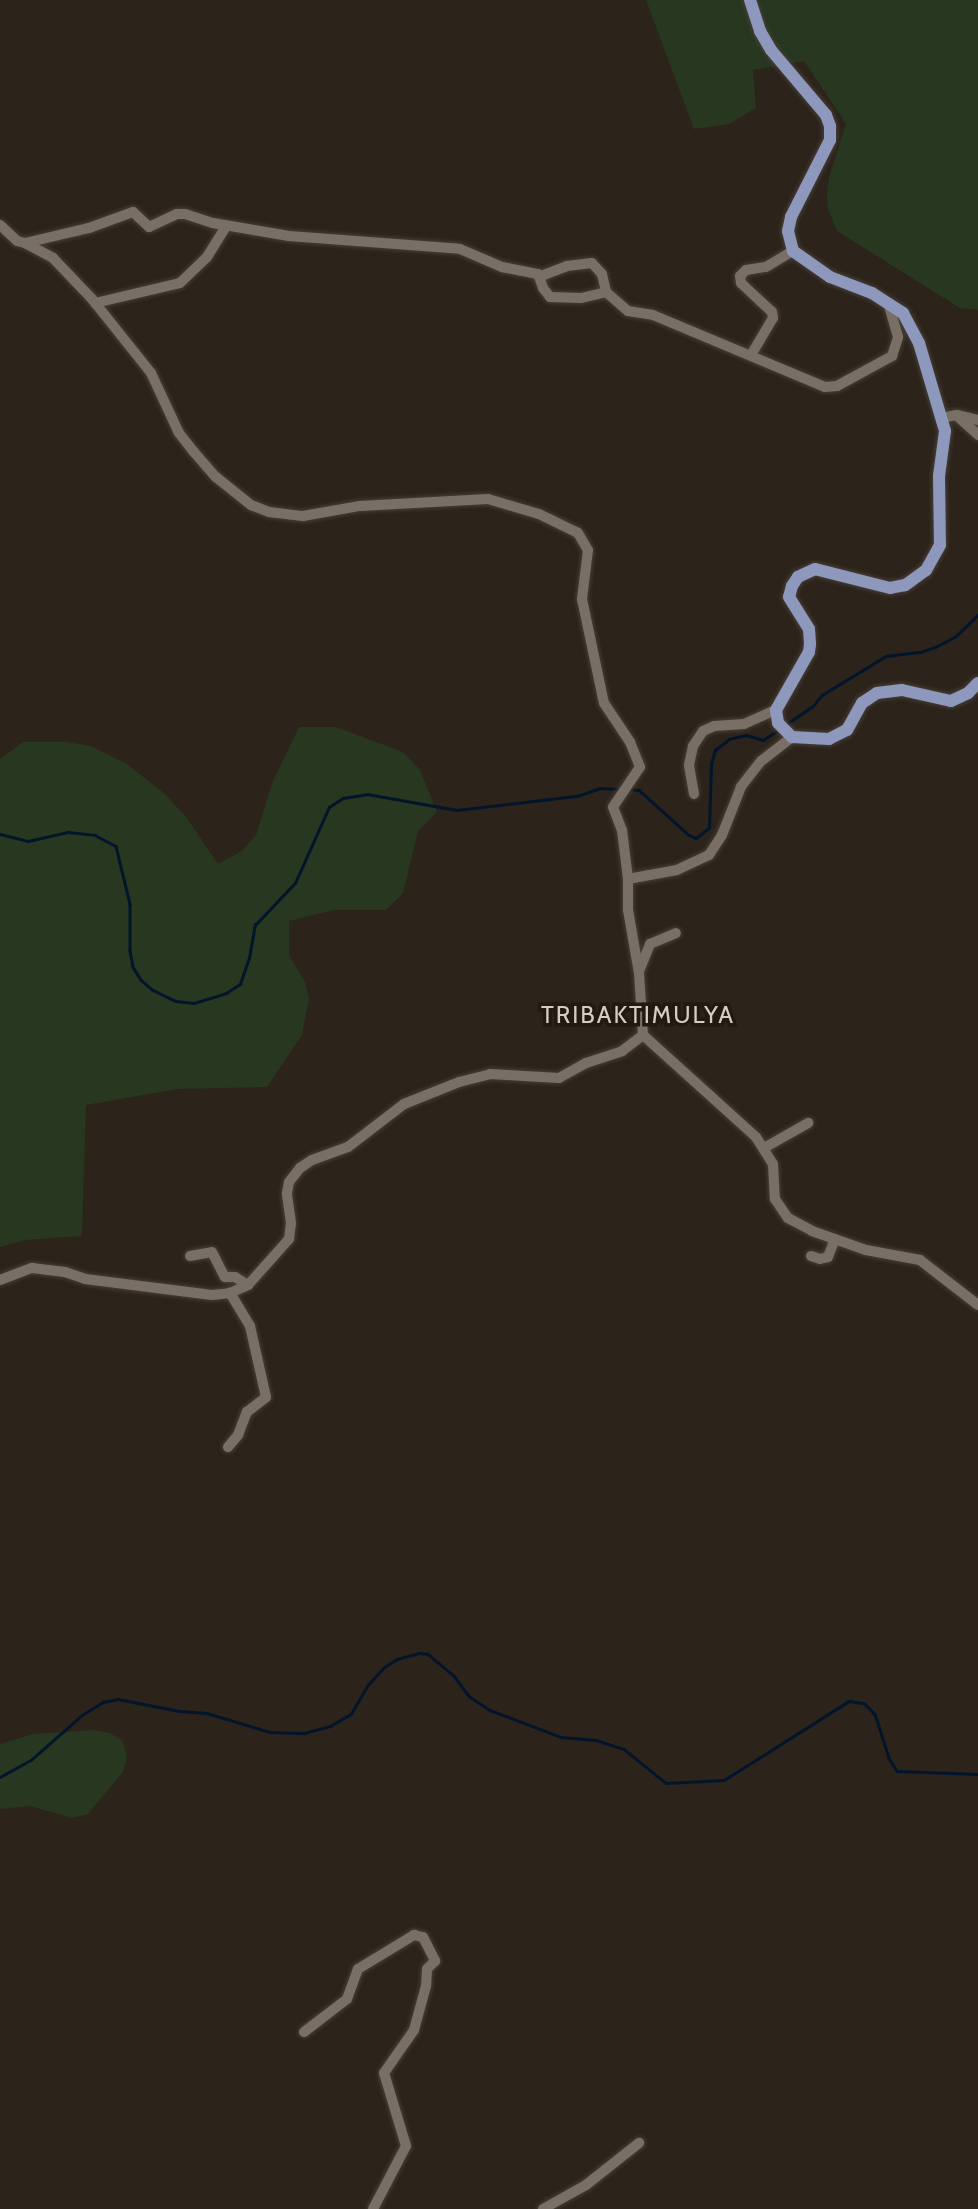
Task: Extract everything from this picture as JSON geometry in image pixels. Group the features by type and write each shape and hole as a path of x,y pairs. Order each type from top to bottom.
{"main road":[{"path":"750,0 760,31 771,50 826,114 830,126 830,139 791,218 788,232 793,250 830,277 852,283 888,301 903,313 914,329 945,431 939,476 942,529 933,560 915,580 900,587 864,583 821,569 798,577 789,597 809,629 810,652 776,709 780,727 792,737 837,737 850,726 862,703 885,690 902,690 951,701 961,698 978,683"}],"street":[{"path":"25,243 89,228 133,212 149,227 185,214 226,226 289,236 460,249 502,267 541,276"},
{"path":"0,225 17,241 53,258 94,303 151,373 186,441 216,477 251,505 269,512 303,516 360,506 488,499 539,514 578,533 588,550 582,599 604,703 630,742 640,766 613,807 622,830 628,879 628,910 639,973 643,1035 740,1121 764,1149 773,1164 773,1189 782,1211 805,1228 866,1250 919,1259 978,1305"},
{"path":"94,303 180,283 207,257 226,226"},
{"path":"751,355 771,322 772,312 741,283 740,276 746,270 766,267 793,250"},
{"path":"541,276 567,266 592,263 602,274 606,292 628,311 653,316 825,387 837,386 892,356 898,337 888,301"},
{"path":"541,276 542,288 550,297 581,298 606,292"},
{"path":"941,418 956,415 978,420"},
{"path":"956,415 978,435"},
{"path":"694,794 689,765 693,746 703,732 714,726 744,724 776,709"},
{"path":"628,879 677,870 705,859 717,846 741,787 761,761 792,737"},
{"path":"639,973 650,944 676,933"},
{"path":"0,1280 32,1268 65,1272 85,1279 212,1295 230,1293 248,1285 289,1239 289,1182 300,1168 312,1160 348,1147 404,1104 459,1082 490,1074 559,1077 586,1063 622,1051 643,1035"},
{"path":"764,1149 808,1123"},
{"path":"811,1256 820,1259 828,1257 835,1239"},
{"path":"190,1256 212,1252 225,1277 235,1277 248,1285"},
{"path":"228,1447 238,1435 247,1412 266,1397 250,1326 230,1293"},
{"path":"304,2032 346,1999 358,1969 414,1934 421,1935 435,1961 427,1969 424,1996 414,2030 384,2073 392,2107 404,2133 406,2146 373,2209"},
{"path":"543,2209 586,2185 639,2143"}],"green space":[{"path":"646,0 978,0 978,310 960,308 837,231 828,209 827,193 829,177 846,124 804,61 753,70 756,108 729,124 694,129"},
{"path":"299,727 336,727 403,752 420,770 437,812 418,831 403,893 386,910 334,910 289,921 289,955 305,982 309,998 302,1035 267,1087 178,1089 86,1105 82,1236 25,1240 0,1247 0,759 23,742 67,742 91,746 127,764 165,794 187,818 218,864 242,851 256,835 273,781"},
{"path":"94,1730 110,1733 123,1741 127,1757 123,1772 88,1814 72,1818 30,1806 0,1809 0,1744 33,1734"}],"waterway":[{"path":"785,725 812,707 822,695 886,656 920,652 935,647 955,637 978,615"},
{"path":"628,789 639,790 689,835 696,838 709,828 711,764 715,750 729,739 746,735 763,740 780,729"},
{"path":"0,834 28,841 68,832 95,835 116,846 130,904 130,951 133,967 141,980 153,990 176,1001 194,1003 226,993 240,984 249,958 255,925 295,883 329,807 343,798 367,794 457,810 577,796 600,788 621,789"},
{"path":"0,1777 31,1760 82,1715 103,1702 118,1699 179,1711 207,1713 270,1732 304,1733 330,1726 351,1714 367,1686 383,1668 397,1659 420,1653 428,1654 454,1676 469,1696 490,1710 561,1737 596,1740 624,1749 666,1783 724,1780 849,1701 864,1703 875,1714 889,1758 897,1771 978,1774"}],"district":[{"name":"TRIBAKTIMULYA","path":"638,1015"}]}
